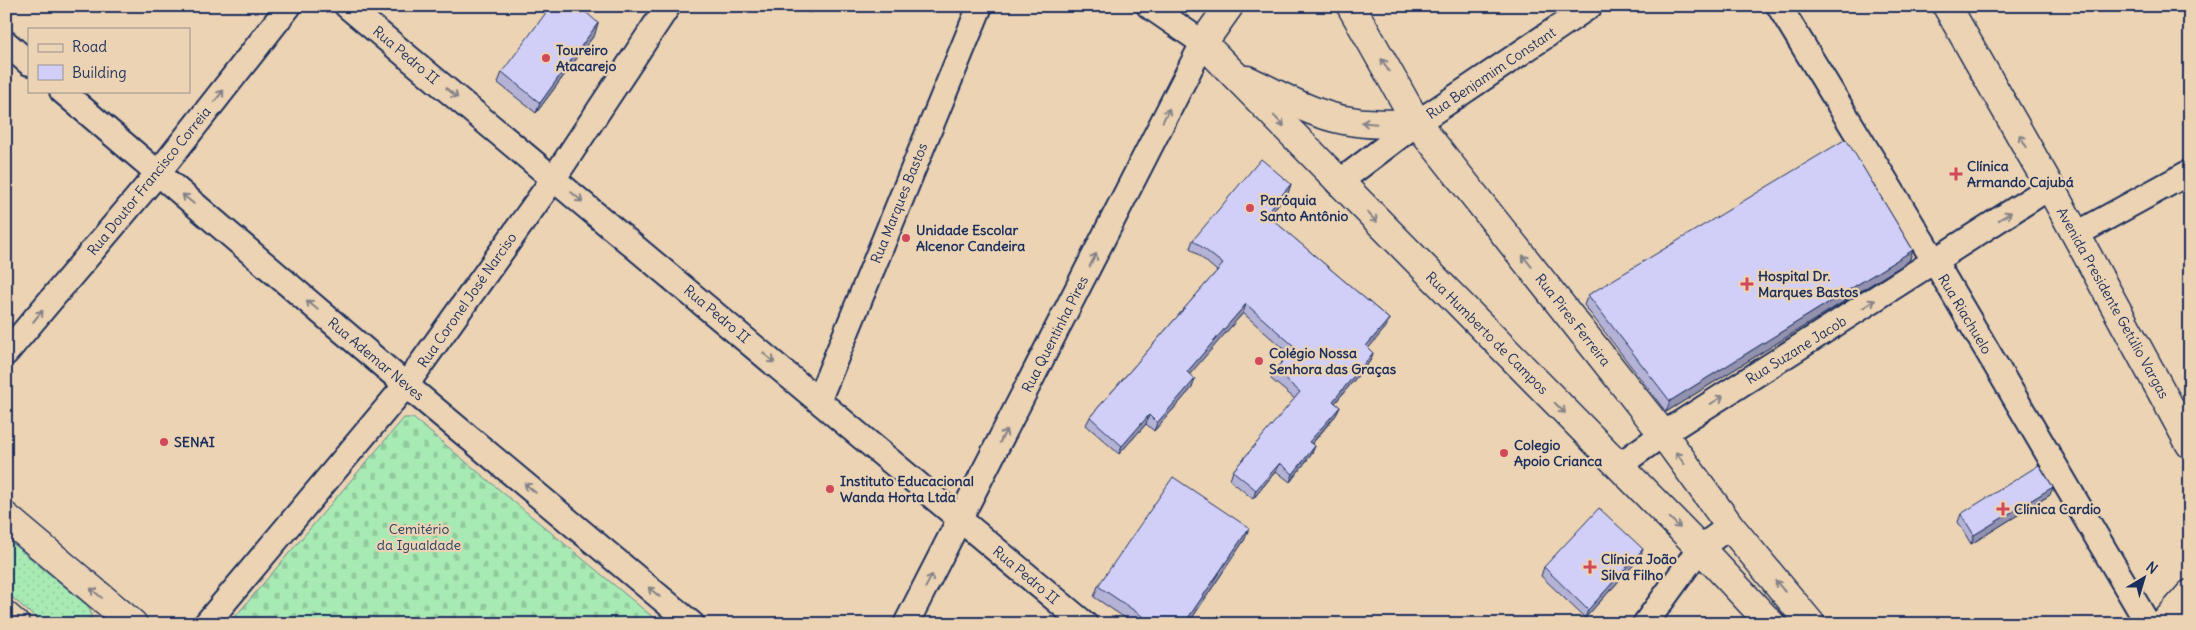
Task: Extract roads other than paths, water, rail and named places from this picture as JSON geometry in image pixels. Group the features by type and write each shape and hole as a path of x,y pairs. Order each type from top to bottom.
{"main road":[{"path":"1203,43 1229,6"},
{"name":"Rua Pires Ferreira","path":"1351,6 1417,123 1663,434 1730,526 1811,624"},
{"name":"Avenida Presidente Getúlio Vargas","path":"1947,6 2050,187 2190,444"},
{"name":"Rua Humberto de Campos","path":"1203,43 1338,183 1700,548 1771,624"},
{"path":"1232,73 1320,113 1344,120 1387,124 1417,123"},
{"path":"6,517 124,621"},
{"path":"2164,624 2190,594"},
{"path":"6,616 15,624"}],"street":[{"name":"Rua Doutor Francisco Correia","path":"6,353 158,173 289,6"},
{"name":"Rua Pedro II","path":"347,6 819,399 960,521 1085,624"},
{"name":"Rua Coronel José Narciso","path":"206,624 406,385 554,178 668,6"},
{"name":"Rua Marques Bastos","path":"819,399 980,6"},
{"path":"1149,6 1203,43"},
{"name":"Rua Benjamim Constant","path":"1338,183 1417,123 1590,6"},
{"name":"Rua Riachuelo","path":"1779,6 1935,262 2148,624"},
{"name":"Rua Quentinha Pires","path":"906,624 1203,43"},
{"path":"6,44 28,62"},
{"name":"Rua Ademar Neves","path":"63,92 406,385 692,624"},
{"path":"2075,236 2190,172"},
{"name":"Rua Suzane Jacob","path":"1618,466 1663,434 2050,187"},
{"path":"1645,624 1700,548 1730,526"}],"place":[{"name":"Toureiro Atacarejo","path":"546,58"},
{"name":"Clínica Armando Cajubá","path":"1956,174"},
{"name":"Paróquia Santo Antônio","path":"1250,208"},
{"name":"Unidade Escolar Alcenor Candeira","path":"906,238"},
{"name":"Hospital Dr. Marques Bastos","path":"1747,284"},
{"name":"Colégio Nossa Senhora das Graças","path":"1259,361"},
{"name":"SENAI","path":"164,442"},
{"name":"Colegio Apoio Crianca","path":"1504,453"},
{"name":"Instituto Educacional Wanda Horta Ltda","path":"830,489"},
{"name":"Clínica Cardio","path":"2003,509"},
{"name":"Clínica João Silva Filho","path":"1590,567"}],"park label":[{"name":"Cemitério da Igualdade","path":"419,538"}]}
